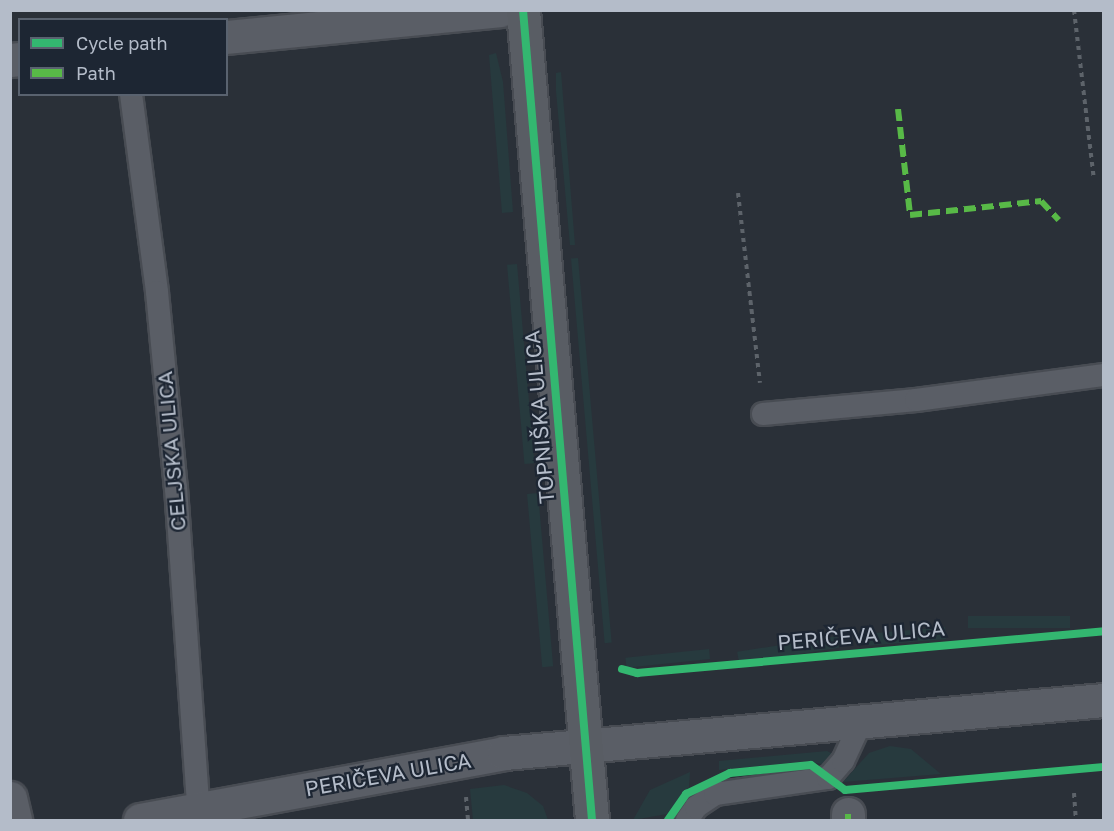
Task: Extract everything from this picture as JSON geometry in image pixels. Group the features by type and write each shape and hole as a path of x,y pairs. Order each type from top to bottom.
{"main road":[{"name":"TOPNIŠKA ULICA","path":"523,10 592,820"}],"street":[{"path":"228,37 500,10"},
{"name":"PERIČEVA ULICA","path":"140,820 198,815 504,753 585,744 1104,700"},
{"path":"10,798 15,820"}],"lane":[{"name":"CELJSKA ULICA","path":"131,96 157,292 176,488 198,815"},
{"path":"763,414 916,400 1104,375"},
{"path":"687,820 701,803 725,792 808,784 828,778 843,761 861,722"}],"path":[{"path":"1074,10 1094,179"},
{"path":"738,193 763,414"},
{"path":"465,793 468,820"},
{"path":"1074,793 1076,820"}],"green space":[{"path":"496,53 503,82 513,212 502,213 489,55"},
{"path":"561,72 575,245 570,245 556,91 556,73"},
{"path":"578,258 612,643 605,643 571,259"},
{"path":"517,264 534,463 524,464 507,265"},
{"path":"538,493 553,666 542,667 527,494"},
{"path":"968,616 1070,616 1070,628 968,628"},
{"path":"945,627 946,639 868,646 867,634"},
{"path":"837,636 839,648 739,664 737,652"},
{"path":"709,649 710,659 627,668 625,658"},
{"path":"890,746 911,749 941,774 843,782 869,753"},
{"path":"827,751 833,754 825,765 808,761 719,770 719,761"},
{"path":"690,772 689,787 667,814 633,820 650,790"},
{"path":"504,785 527,793 543,806 548,820 473,820 470,789"}],"marked path":[{"path":"898,109 910,215 1041,201 1059,220"},
{"path":"848,814 848,820"}],"cycle path":[{"path":"523,10 592,820"},
{"path":"622,669 637,673 1104,631"},
{"path":"668,820 686,794 730,773 811,765 845,790 1104,767"}]}
